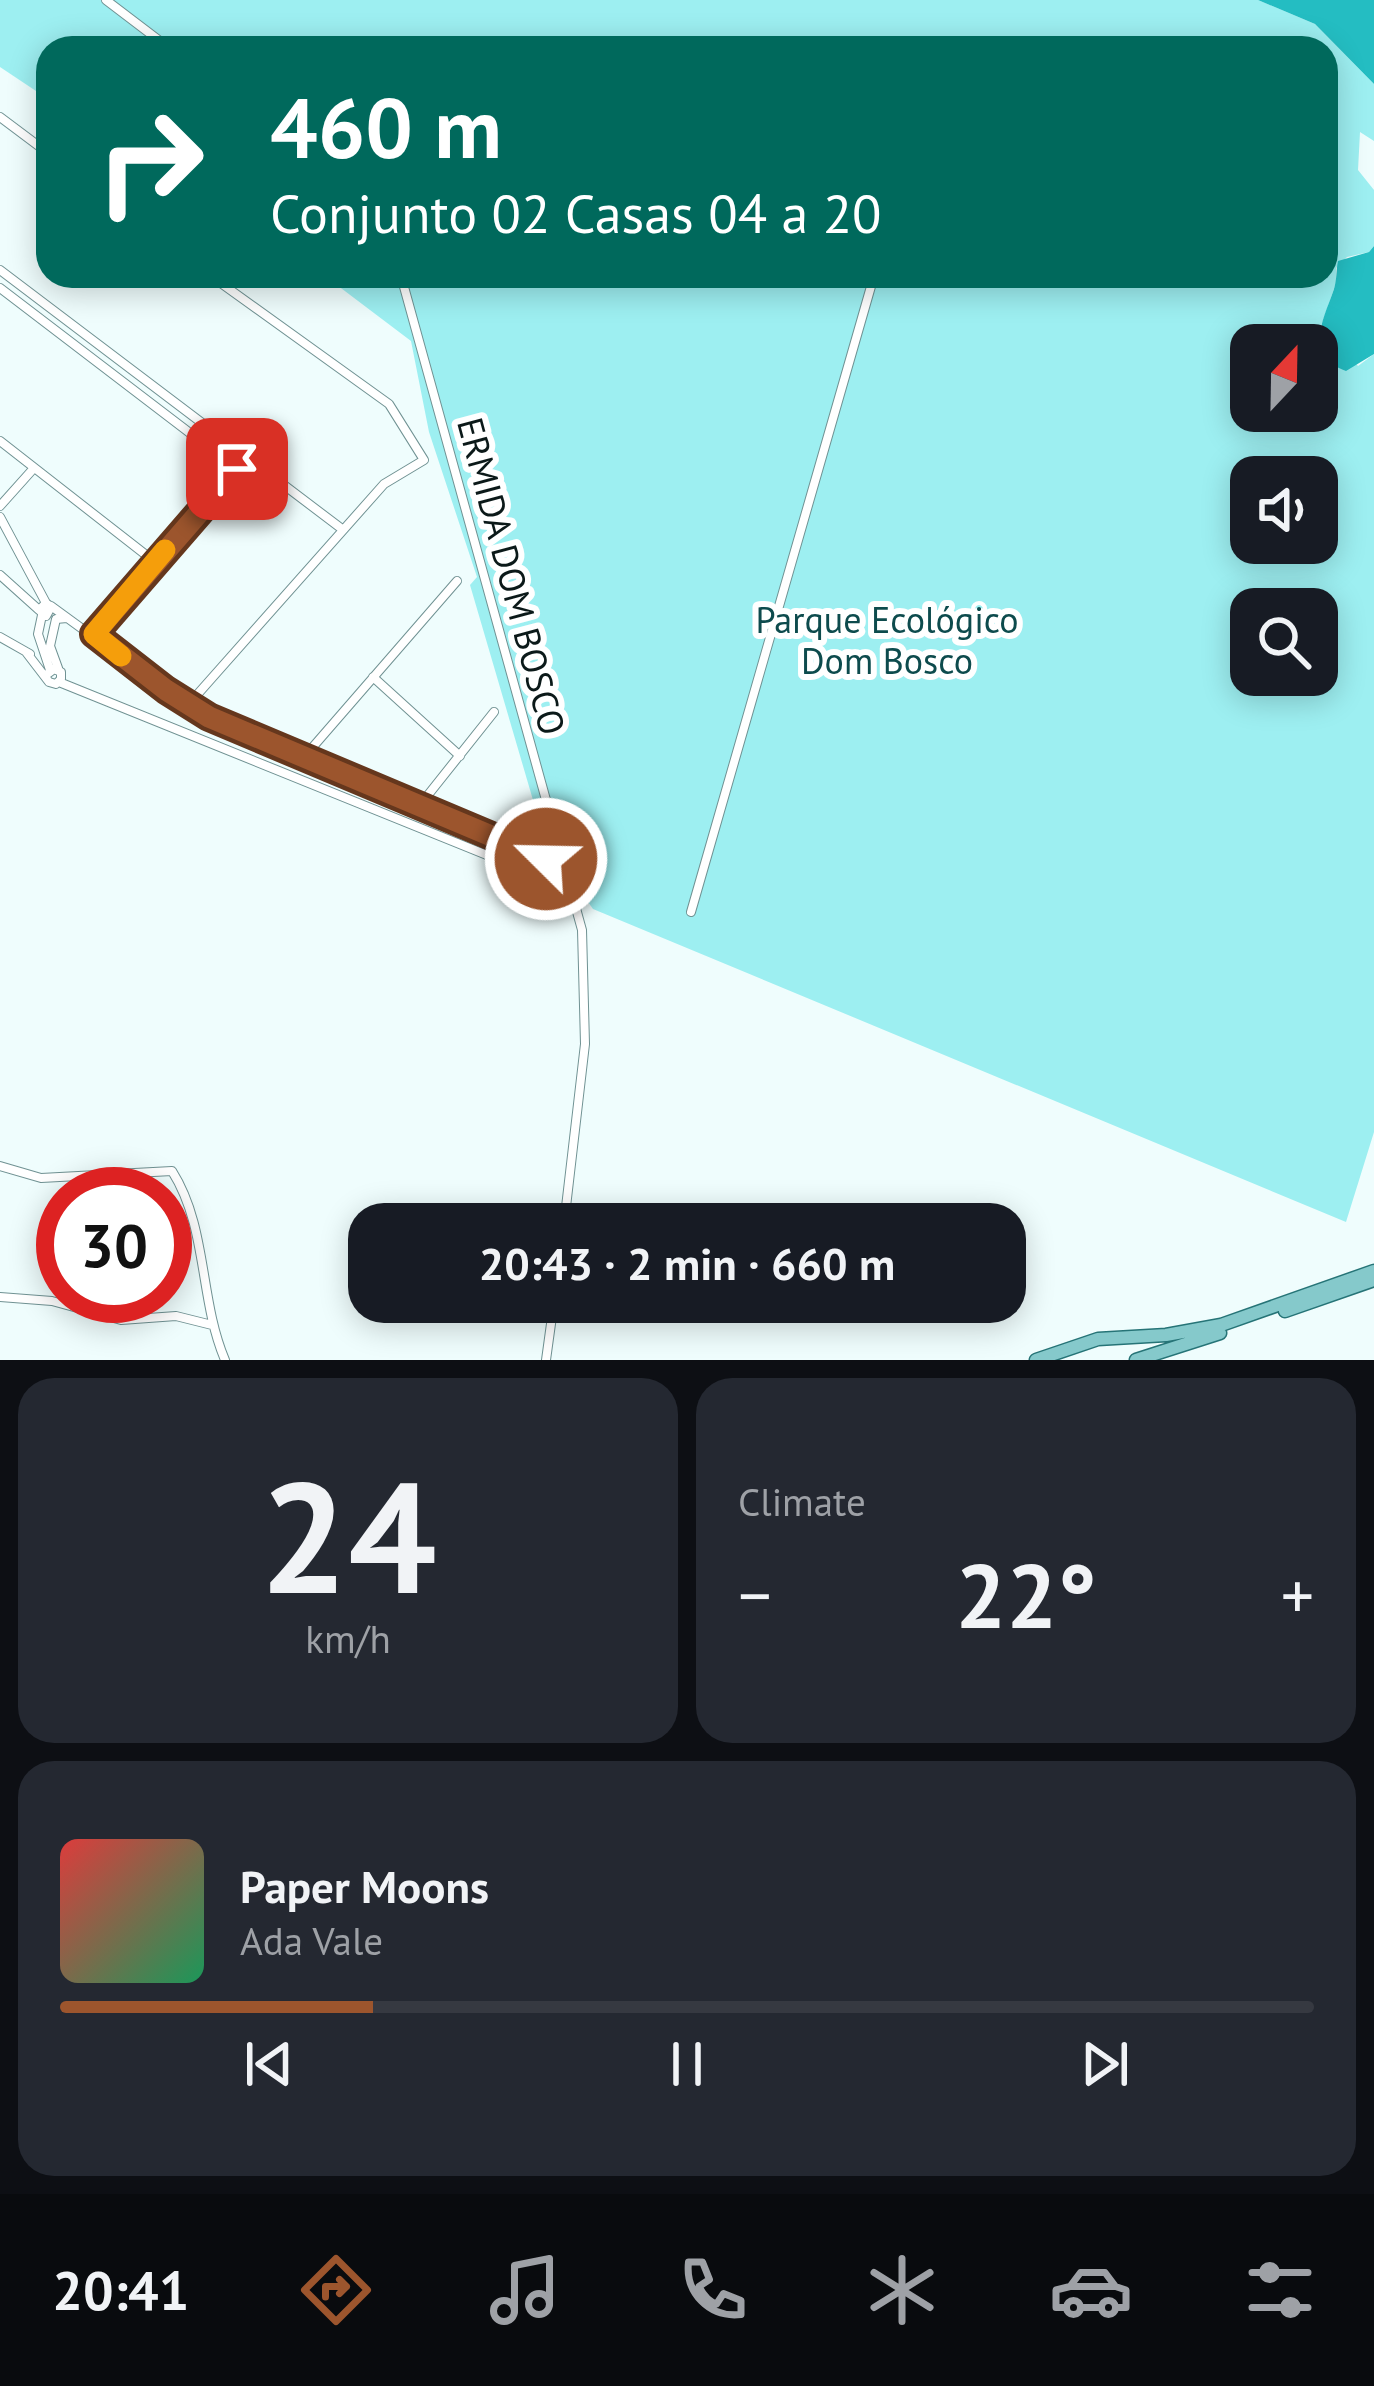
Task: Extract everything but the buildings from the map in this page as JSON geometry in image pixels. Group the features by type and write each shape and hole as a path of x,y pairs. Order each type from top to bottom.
{"main road":[{"path":"1136,1360 1349,1288 1374,1275"},
{"path":"1036,1360 1098,1339 1191,1332 1374,1275"},
{"path":"1349,1288 1374,1290"}],"street":[{"path":"115,1 154,36"},
{"path":"0,117 36,144"},
{"path":"0,270 342,529"},
{"path":"0,288 237,469"},
{"path":"188,705 384,484 422,463 424,457 389,404 228,288"},
{"name":"ERMIDA DOM BOSCO","path":"404,288 572,890 586,957 586,1032 566,1203"},
{"path":"691,911 871,288"},
{"path":"0,441 155,562"},
{"path":"94,634 247,456"},
{"path":"0,506 34,468"},
{"path":"0,517 55,622"},
{"path":"0,549 13,538"},
{"path":"0,575 55,622"},
{"path":"305,756 457,581"},
{"path":"45,610 38,634 51,671"},
{"path":"45,610 70,618 188,705 546,859"},
{"path":"55,622 70,618"},
{"path":"55,622 49,682 59,682 572,890"},
{"path":"0,637 51,671"},
{"path":"373,677 460,755"},
{"path":"420,805 494,712"},
{"path":"0,1166 27,1178 172,1171 195,1224 212,1325 225,1360"},
{"path":"0,1297 46,1300 121,1320 176,1316 212,1325"},
{"path":"546,1360 551,1323"}],"green space":[{"name":"Parque Ecológico Dom Bosco","path":"0,0 1258,0 1315,24 1327,36 36,36 36,91 0,67"},
{"name":"Parque Ecológico Dom Bosco","path":"1338,47 1374,84 1374,141 1360,132 1358,170 1374,190 1374,246 1369,252 1347,257 1338,266"},
{"name":"Parque Ecológico Dom Bosco","path":"341,288 1334,288 1322,324 1230,324 1230,432 1338,432 1338,344 1358,366 1374,354 1374,1132 1346,1222 593,909 545,841 470,585 477,577 429,432 411,341"}],"shaded area":[{"path":"1258,0 1374,0 1374,84 1338,47 1338,36 1327,36 1315,24"},
{"path":"1374,246 1374,354 1346,371 1338,367 1338,324 1322,324 1338,288 1338,261 1369,252"}],"slow traffic":[{"path":"121,656 94,634 165,550"}],"route":[{"path":"237,469 94,634 209,717 546,859"}]}
